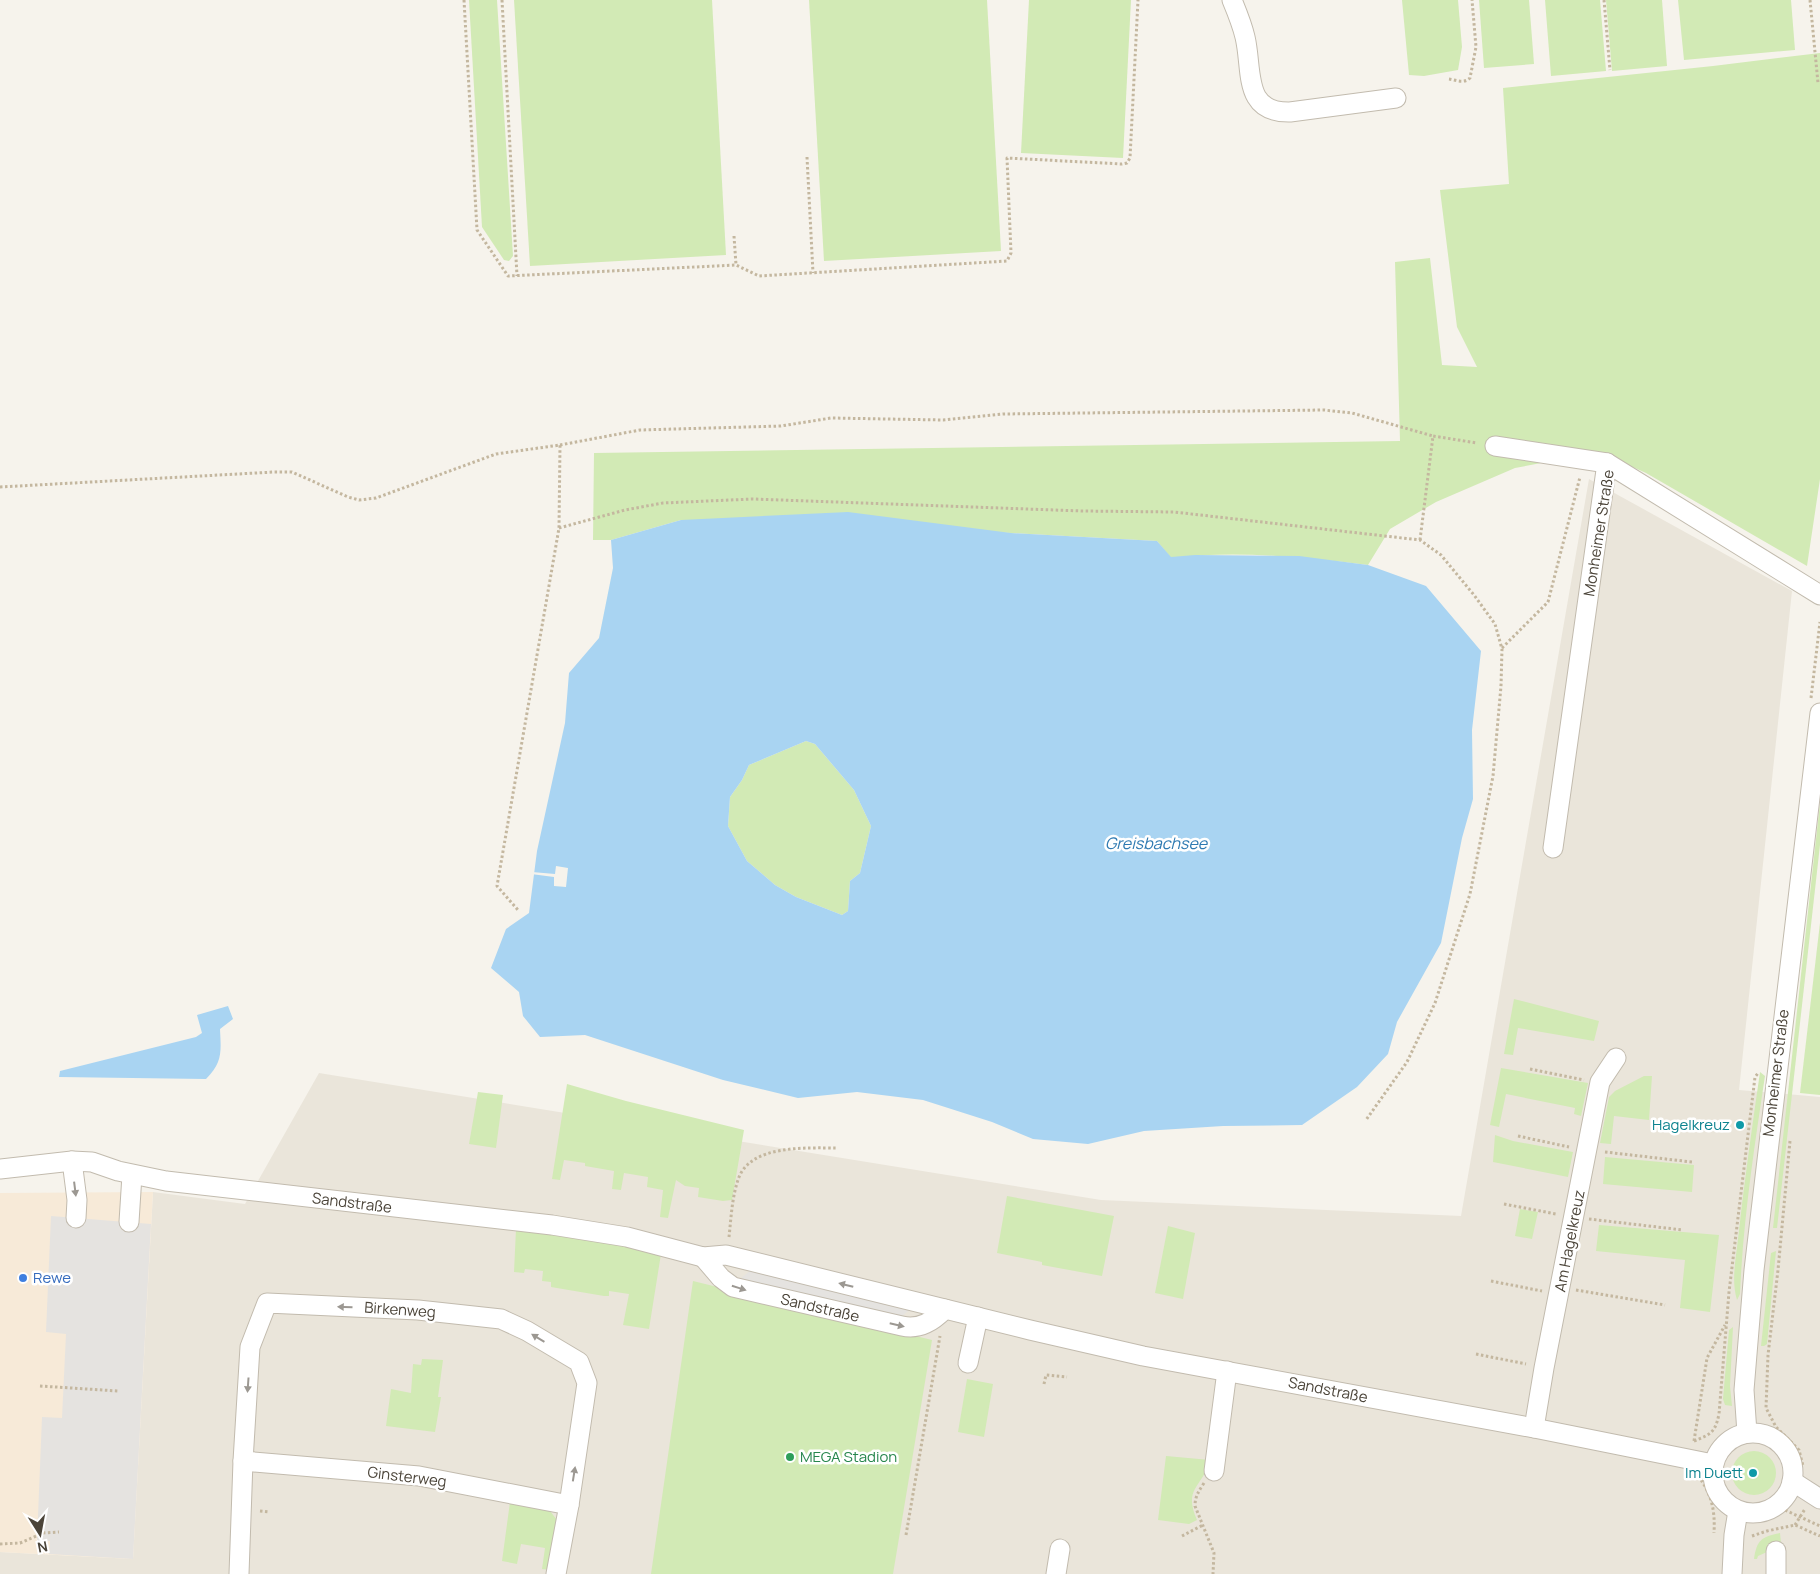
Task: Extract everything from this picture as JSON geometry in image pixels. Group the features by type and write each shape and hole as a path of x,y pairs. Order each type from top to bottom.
{"street":[{"path":"1232,0 1245,38 1252,85 1262,105 1269,110 1290,112 1396,98"},
{"path":"1495,446 1607,463"},
{"name":"Monheimer Straße","path":"1553,848 1607,463 1820,596"},
{"name":"Monheimer Straße","path":"1747,1433 1744,1390 1754,1270 1820,713"},
{"name":"Am Hagelkreuz","path":"1534,1428 1600,1082 1616,1058"},
{"path":"72,1161 77,1200 76,1218"},
{"name":"Sandstraße","path":"0,1169 72,1161 92,1162 132,1175 166,1181 552,1225 627,1237 703,1257 726,1255 1143,1356 1534,1428 1713,1464"},
{"path":"128,1222 132,1175"},
{"name":"Sandstraße","path":"703,1257 721,1278 733,1287 902,1326 919,1327 938,1316 945,1309"},
{"name":"Birkenweg","path":"239,1574 242,1461 250,1347 267,1303 418,1310 501,1319 527,1331 579,1362 587,1383 569,1505 556,1574"},
{"path":"968,1363 978,1317"},
{"path":"1214,1472 1227,1371"},
{"path":"1799,1476 1780,1503 1760,1513 1749,1514 1738,1511 1722,1500 1716,1492 1712,1473 1716,1455 1729,1440 1747,1433 1759,1433 1770,1436 1779,1442 1799,1476 1820,1499"},
{"name":"Ginsterweg","path":"242,1461 419,1476 569,1505"},
{"path":"1732,1574 1734,1535 1738,1511"},
{"path":"1056,1574 1060,1549"},
{"path":"1776,1551 1776,1574"}],"path":[{"path":"464,0 477,230 508,276 736,265 760,276 1007,261 1012,253 1007,158 1122,164 1127,163 1130,158 1138,0"},
{"path":"502,0 517,276"},
{"path":"1449,79 1462,82 1470,78 1476,48 1472,0"},
{"path":"1604,0 1610,70"},
{"path":"1810,0 1818,83"},
{"path":"808,157 813,273"},
{"path":"734,236 736,265"},
{"path":"0,488 292,472 348,497 360,500 376,498 496,454 560,446 640,430 781,426 831,418 943,420 1003,414 1324,410 1352,413 1433,436 1495,446"},
{"path":"1420,540 1433,436"},
{"path":"518,910 497,886 559,528 560,446"},
{"path":"1502,649 1548,602 1585,460"},
{"path":"559,528 625,510 663,503 753,499 1082,511 1174,512 1420,540 1441,555 1495,624 1502,649 1501,686 1493,776 1470,894 1435,1004 1407,1062 1366,1120"},
{"path":"1530,1069 1585,1080"},
{"path":"1790,1134 1778,1270 1768,1355 1766,1408 1776,1427 1799,1450 1799,1476"},
{"path":"1518,1136 1587,1150 1692,1162"},
{"path":"726,1255 738,1180 744,1166 754,1159 770,1153 793,1148 838,1148"},
{"path":"1504,1204 1574,1218 1683,1230"},
{"path":"1491,1281 1664,1305"},
{"path":"1726,1322 1707,1358 1694,1441 1706,1436 1716,1428 1719,1414 1729,1292"},
{"path":"906,1535 945,1309"},
{"path":"1476,1354 1544,1368"},
{"path":"1044,1384 1046,1375 1067,1377"},
{"path":"40,1386 118,1391"},
{"path":"1213,1574 1214,1553 1195,1499 1214,1472"},
{"path":"1698,1476 1713,1504 1714,1534"},
{"path":"1776,1506 1820,1526"},
{"path":"1182,1536 1203,1525"},
{"path":"1754,1536 1795,1525 1820,1536"},
{"path":"0,1544 20,1543 43,1533 59,1532"}],"shaded area":[{"path":"1589,479 1792,591 1739,1090 1820,1097 1820,1574 0,1574 0,1552 133,1559 153,1192 245,1204 319,1073 1101,1200 1461,1216"},
{"path":"153,1192 133,1559 0,1552 0,1193"},
{"path":"51,1216 151,1224 133,1559 49,1554 50,1541 37,1541 42,1417 62,1418 66,1334 46,1332"},
{"path":"756,1266 915,1306 895,1321 735,1283"}],"green space":[{"path":"469,0 497,0 513,256 509,261 504,260 482,227"},
{"path":"514,0 712,0 726,255 530,266"},
{"path":"809,0 987,0 1001,251 824,261"},
{"path":"1029,0 1131,0 1123,158 1021,153"},
{"path":"1402,0 1458,0 1462,47 1458,70 1424,76 1409,75"},
{"path":"1479,0 1529,0 1534,64 1484,68"},
{"path":"1545,0 1600,0 1606,71 1551,76"},
{"path":"1606,0 1662,0 1667,66 1612,71"},
{"path":"1678,0 1791,0 1795,50 1684,60"},
{"path":"1820,53 1820,479 1807,566 1646,473 1599,452 1515,468 1436,502 1390,529 1368,565 1319,559 1245,555 1171,558 1157,541 1011,533 681,520 611,540 593,540 594,453 1400,441 1395,262 1430,258 1442,365 1477,367 1457,327 1440,190 1509,184 1503,88"},
{"path":"806,741 815,744 854,790 871,826 860,873 850,881 848,911 842,915 796,897 775,885 747,861 728,826 730,797 742,780 749,765"},
{"path":"1820,803 1820,845 1777,1228 1773,1228"},
{"path":"1820,923 1820,1095 1800,1093"},
{"path":"1514,999 1599,1021 1594,1041 1518,1028 1513,1055 1504,1054"},
{"path":"1501,1068 1588,1083 1581,1116 1574,1114 1575,1108 1506,1094 1499,1127 1490,1125"},
{"path":"1760,1072 1765,1076 1746,1212 1740,1294 1737,1300 1734,1285 1735,1262"},
{"path":"1644,1076 1652,1076 1649,1120 1614,1116 1611,1144 1600,1143 1609,1097 1615,1091"},
{"path":"567,1084 626,1101 744,1130 732,1200 723,1201 698,1197 699,1188 685,1186 676,1180 668,1218 660,1217 663,1190 647,1187 648,1177 624,1173 621,1190 612,1189 614,1171 585,1166 585,1163 564,1160 560,1180 552,1179"},
{"path":"478,1092 503,1095 496,1148 469,1144"},
{"path":"1495,1135 1513,1141 1573,1152 1568,1177 1493,1162"},
{"path":"1605,1157 1694,1165 1692,1192 1603,1184"},
{"path":"1007,1196 1114,1216 1102,1276 1042,1265 1042,1262 997,1253"},
{"path":"1520,1209 1538,1212 1532,1239 1515,1236"},
{"path":"1599,1225 1719,1235 1710,1312 1680,1308 1685,1260 1596,1251"},
{"path":"1168,1226 1195,1233 1183,1299 1155,1293"},
{"path":"516,1229 587,1237 661,1254 649,1329 623,1325 629,1294 609,1291 609,1296 604,1296 551,1287 551,1282 542,1281 543,1271 525,1269 524,1273 514,1272"},
{"path":"1776,1251 1767,1344 1761,1346 1771,1253"},
{"name":"MEGA Stadion","path":"693,1281 932,1340 893,1574 651,1574"},
{"path":"1733,1327 1730,1386 1732,1406 1725,1405 1723,1399 1729,1330"},
{"path":"422,1359 443,1360 438,1397 441,1397 435,1432 386,1426 391,1389 411,1393 413,1364 421,1365"},
{"path":"967,1379 993,1384 984,1437 958,1432"},
{"path":"1754,1451 1766,1455 1772,1461 1776,1473 1772,1485 1766,1491 1754,1495 1742,1491 1736,1485 1732,1473 1736,1461 1742,1455"},
{"path":"1166,1456 1210,1460 1207,1470 1193,1494 1193,1509 1197,1520 1189,1524 1158,1520"},
{"path":"510,1502 550,1511 557,1520 550,1570 542,1569 545,1548 521,1544 517,1564 502,1561"},
{"path":"1780,1533 1781,1543 1768,1544 1767,1552 1754,1559 1761,1540"}],"water":[{"name":"Greisbachsee","path":"848,512 1011,533 1157,541 1171,557 1195,555 1299,556 1368,565 1426,586 1481,651 1472,730 1473,799 1462,838 1441,943 1397,1022 1388,1054 1357,1087 1302,1125 1223,1126 1144,1131 1088,1144 1033,1139 992,1122 923,1100 857,1092 798,1098 723,1080 585,1035 540,1037 523,1016 519,992 491,968 506,929 529,913 537,851 565,723 569,673 599,638 613,568 611,540 681,520","holes":["806,741 815,744 854,790 871,826 860,873 850,881 848,911 842,915 796,897 775,885 747,861 728,826 730,797 742,780 749,765"]},
{"path":"228,1006 233,1019 220,1029 220,1056 216,1067 206,1079 59,1077 60,1071 196,1037 202,1033 197,1015"}],"pier":[{"path":"556,866 568,868 566,887 554,886 554,877 531,874 532,872 555,874"}],"place":[{"name":"Hagelkreuz","path":"1740,1125"},
{"name":"Rewe","path":"23,1278"},
{"name":"MEGA Stadion","path":"790,1457"},
{"name":"Im Duett","path":"1753,1473"}]}
